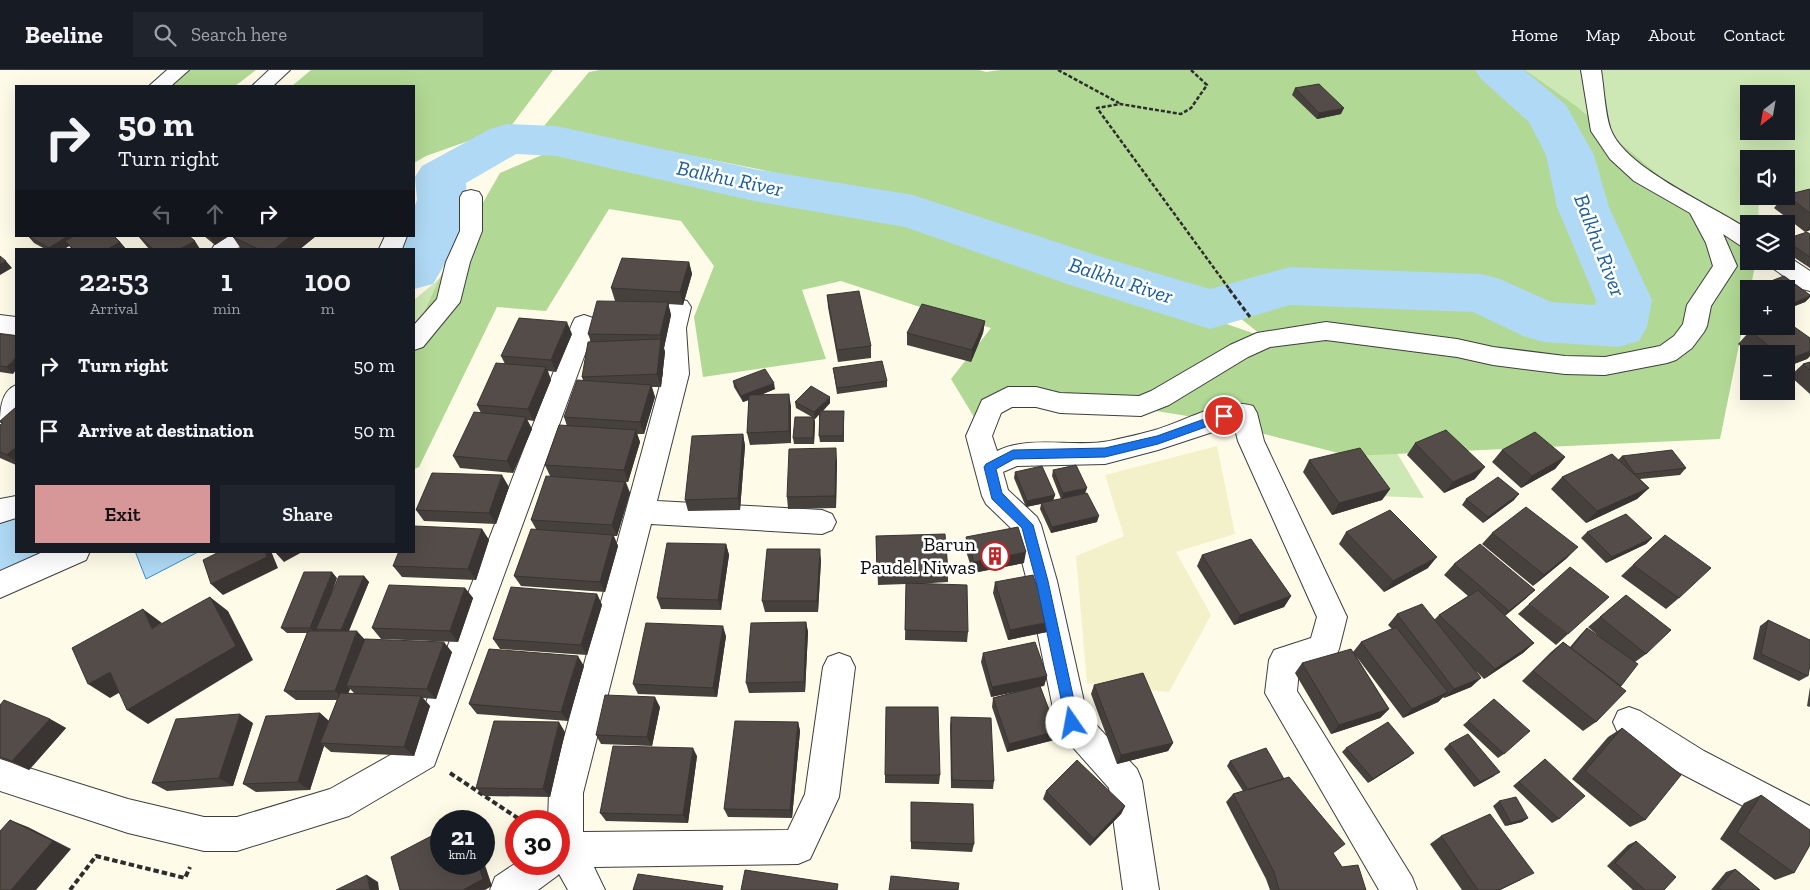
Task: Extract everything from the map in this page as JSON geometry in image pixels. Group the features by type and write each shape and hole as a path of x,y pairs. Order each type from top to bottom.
{"street":[{"path":"160,85 179,70"},
{"path":"263,85 280,70"},
{"path":"1591,70 1601,131 1617,154 1642,176 1740,234"},
{"path":"415,340 448,302 458,262 470,232 471,197"},
{"path":"1141,890 1125,781 1072,723 1042,581 1027,525 996,496 990,467 979,436 992,407 1008,397 1036,397 1060,403 1141,406 1160,398 1239,351 1266,339 1326,331 1457,348 1493,356 1565,365 1605,366 1667,354 1683,342 1695,326 1699,305 1725,266 1717,243 1700,210"},
{"path":"224,248 241,237"},
{"path":"1791,270 1810,283"},
{"path":"563,810 566,793 676,374 674,328 679,308"},
{"path":"0,324 15,326"},
{"path":"0,775 128,816 204,834 236,834 337,804 422,755 584,324"},
{"path":"0,419 15,396"},
{"path":"990,467 1013,455 1105,453 1158,440 1224,416 1244,413 1251,441 1332,617 1324,648 1285,660 1281,694 1399,890"},
{"path":"0,511 15,506"},
{"path":"640,512 822,522"},
{"path":"0,585 72,553"},
{"path":"570,855 798,847 822,797 839,667"},
{"path":"1629,722 1692,762 1810,824"},
{"path":"570,871 587,890"},
{"path":"508,890 529,875"}],"path":[{"path":"1058,70 1120,104 1180,114 1191,108 1207,85 1191,70"},
{"path":"1120,104 1097,108 1266,339"},
{"path":"422,755 505,810"},
{"path":"70,890 96,856 185,878 204,834"}],"shaded area":[{"path":"1217,446 1235,534 1176,552 1211,615 1169,692 1087,683 1076,556 1124,536 1105,475"}],"green space":[{"path":"189,70 256,70 236,85 171,85"},
{"path":"311,70 553,70 511,126 426,156 415,162 415,85 293,85"},
{"path":"600,70 979,70 986,72 1000,70 1525,70 1576,106 1740,243 1740,270 1754,270 1752,280 1740,280 1741,335 1720,439 1350,456 1206,419 1006,387 974,417 951,379 991,328 841,281 802,290 826,359 703,377 694,317 714,266 681,221 609,209 546,311 497,307 419,467 415,469 415,332 439,279 500,173 563,146 707,179 920,217 1264,337 1212,296 901,198 544,126 589,72"},
{"path":"1521,70 1810,70 1810,197 1795,197 1795,150 1740,150 1740,205 1759,205 1758,215 1740,215 1740,244"},
{"path":"439,279 415,332 415,299"},
{"path":"1391,443 1424,498 1379,496 1352,460"}],"water":[{"path":"136,553 196,553 146,579"}],"building":[{"path":"1319,84 1344,108 1319,113 1295,88"},
{"path":"1810,189 1810,213 1795,202 1795,193"},
{"path":"1807,232 1810,234 1810,257 1795,247 1795,236"},
{"path":"30,237 66,237 49,248"},
{"path":"72,237 115,237 120,242 110,248 72,248 65,241"},
{"path":"140,237 190,237 195,241 182,248 152,248"},
{"path":"233,237 290,237 275,248 256,248"},
{"path":"0,256 6,261 0,264"},
{"path":"622,258 689,262 680,292 611,288"},
{"path":"1784,276 1789,280 1774,280"},
{"path":"1795,284 1810,295 1795,303"},
{"path":"859,291 871,346 837,350 827,295"},
{"path":"597,301 668,302 660,335 588,334"},
{"path":"922,304 985,321 972,350 907,333"},
{"path":"519,318 567,322 551,360 501,356"},
{"path":"1795,327 1810,338 1810,351 1795,357 1795,345 1768,345 1755,335 1795,335"},
{"path":"0,334 15,336 15,358 7,367 0,366"},
{"path":"661,339 657,374 582,377 588,342"},
{"path":"882,361 887,381 837,388 833,368"},
{"path":"1810,362 1810,370 1803,364"},
{"path":"496,363 546,367 528,409 477,405"},
{"path":"765,369 774,383 741,396 733,381"},
{"path":"577,380 651,385 640,422 564,417"},
{"path":"811,386 830,397 814,412 795,402"},
{"path":"789,394 789,431 747,433 749,395"},
{"path":"15,408 15,448 7,455 0,452 0,425 3,423 0,421"},
{"path":"820,411 844,411 843,436 819,436"},
{"path":"474,412 526,417 507,461 453,456"},
{"path":"795,417 814,417 813,438 793,438"},
{"path":"559,425 636,430 624,470 545,465"},
{"path":"1446,430 1485,467 1453,482 1415,443"},
{"path":"1535,432 1565,457 1532,476 1502,450"},
{"path":"743,434 738,498 685,500 692,436"},
{"path":"836,448 835,496 787,497 789,449"},
{"path":"1360,448 1390,489 1339,503 1309,460"},
{"path":"1672,450 1686,468 1635,474 1622,456"},
{"path":"1612,454 1649,488 1597,511 1562,477"},
{"path":"1076,465 1087,488 1063,493 1053,470"},
{"path":"1042,466 1055,495 1027,501 1015,472"},
{"path":"432,473 502,475 489,513 416,510"},
{"path":"546,476 625,482 612,525 531,520"},
{"path":"1498,477 1519,494 1488,517 1466,499"},
{"path":"1087,493 1099,516 1052,527 1041,503"},
{"path":"1526,507 1578,547 1544,575 1492,533"},
{"path":"1390,510 1437,557 1393,581 1346,532"},
{"path":"1626,514 1652,538 1612,557 1587,532"},
{"path":"415,526 482,529 468,569 393,566 398,553 415,553"},
{"path":"1018,527 1026,552 974,562 966,537"},
{"path":"531,529 613,535 600,582 514,576"},
{"path":"945,534 948,571 877,574 876,536"},
{"path":"1665,535 1711,568 1679,598 1633,565"},
{"path":"1251,539 1291,596 1240,615 1202,555"},
{"path":"667,543 726,544 718,600 657,598"},
{"path":"1480,544 1535,590 1509,611 1454,564"},
{"path":"767,549 820,549 817,601 762,601"},
{"path":"217,553 266,553 267,557 211,584 203,560"},
{"path":"1570,567 1609,597 1568,634 1529,604"},
{"path":"304,572 332,572 310,628 281,628"},
{"path":"1033,575 1049,622 1010,630 995,582"},
{"path":"339,576 364,576 341,630 316,629"},
{"path":"906,583 967,585 968,632 905,630"},
{"path":"389,585 465,588 450,631 372,628"},
{"path":"511,587 597,594 581,645 493,639"},
{"path":"1478,590 1534,643 1495,669 1439,615"},
{"path":"1626,595 1671,630 1646,654 1600,617"},
{"path":"210,597 236,646 127,710 110,672 88,684 72,648 143,609 152,629"},
{"path":"1422,604 1481,678 1454,689 1397,614"},
{"path":"1768,620 1810,640 1808,676 1761,654"},
{"path":"806,622 804,682 746,683 751,623"},
{"path":"646,623 723,626 713,688 633,684"},
{"path":"1396,627 1448,692 1412,709 1361,642"},
{"path":"1587,628 1638,664 1621,686 1571,648"},
{"path":"308,631 357,631 335,691 284,691"},
{"path":"365,639 444,642 427,689 346,686"},
{"path":"1035,642 1047,676 992,687 983,653"},
{"path":"1563,642 1626,691 1596,722 1533,671"},
{"path":"489,649 578,656 561,712 469,704"},
{"path":"1351,649 1389,709 1339,725 1302,663"},
{"path":"1143,673 1173,743 1121,755 1094,685"},
{"path":"1040,686 1057,731 1009,744 993,698"},
{"path":"340,693 421,696 404,747 320,743"},
{"path":"605,695 655,697 647,737 596,735"},
{"path":"1494,699 1530,731 1504,754 1468,721"},
{"path":"4,700 50,719 12,761 0,757 0,705"},
{"path":"886,707 938,707 940,775 885,775"},
{"path":"320,713 298,782 243,784 266,716"},
{"path":"240,714 219,778 152,783 176,719"},
{"path":"951,717 991,718 994,781 952,780"},
{"path":"494,721 559,722 543,789 476,788"},
{"path":"735,721 798,722 790,810 724,809"},
{"path":"1388,722 1414,753 1373,779 1346,748"},
{"path":"1622,728 1681,775 1645,820 1585,771"},
{"path":"1468,734 1500,772 1480,782 1449,744"},
{"path":"613,746 693,748 683,815 600,813"},
{"path":"1266,748 1284,779 1248,790 1230,761"},
{"path":"1545,759 1585,796 1559,819 1519,782"},
{"path":"1077,760 1125,806 1094,839 1046,791"},
{"path":"1289,777 1345,844 1333,853 1342,867 1358,865 1366,890 1279,890 1274,872 1233,794"},
{"path":"1761,795 1810,830 1810,845 1794,873 1737,832"},
{"path":"1516,797 1528,818 1511,823 1499,801"},
{"path":"911,802 973,804 974,844 911,842"},
{"path":"1490,814 1534,873 1499,890 1478,890 1441,836"},
{"path":"10,820 53,841 11,890 0,890 0,831"},
{"path":"430,837 430,875 482,875 483,879 463,890 400,890 391,857"},
{"path":"1636,841 1676,877 1664,890 1645,890 1615,863"},
{"path":"1735,869 1760,890 1721,890 1718,888"},
{"path":"745,870 838,884 837,890 741,890"},
{"path":"638,874 723,886 722,890 633,890"},
{"path":"367,875 370,890 336,890"},
{"path":"891,876 959,883 958,890 889,890"}],"waterway":[{"name":"Balkhu River","path":"415,269 424,255 442,200 440,177 507,139 556,141 754,185 913,212 1086,271 1210,309 1290,286 1481,293 1543,322 1619,327 1624,300 1583,207 1570,155 1549,115 1497,70"},
{"name":"Balkhu River","path":"0,547 15,543"}],"place":[{"name":"Barun Paudel Niwas","path":"995,556"}],"route":[{"path":"1072,723 1042,581 1027,525 996,496 990,467 1013,455 1105,453 1158,440 1224,416"}]}
